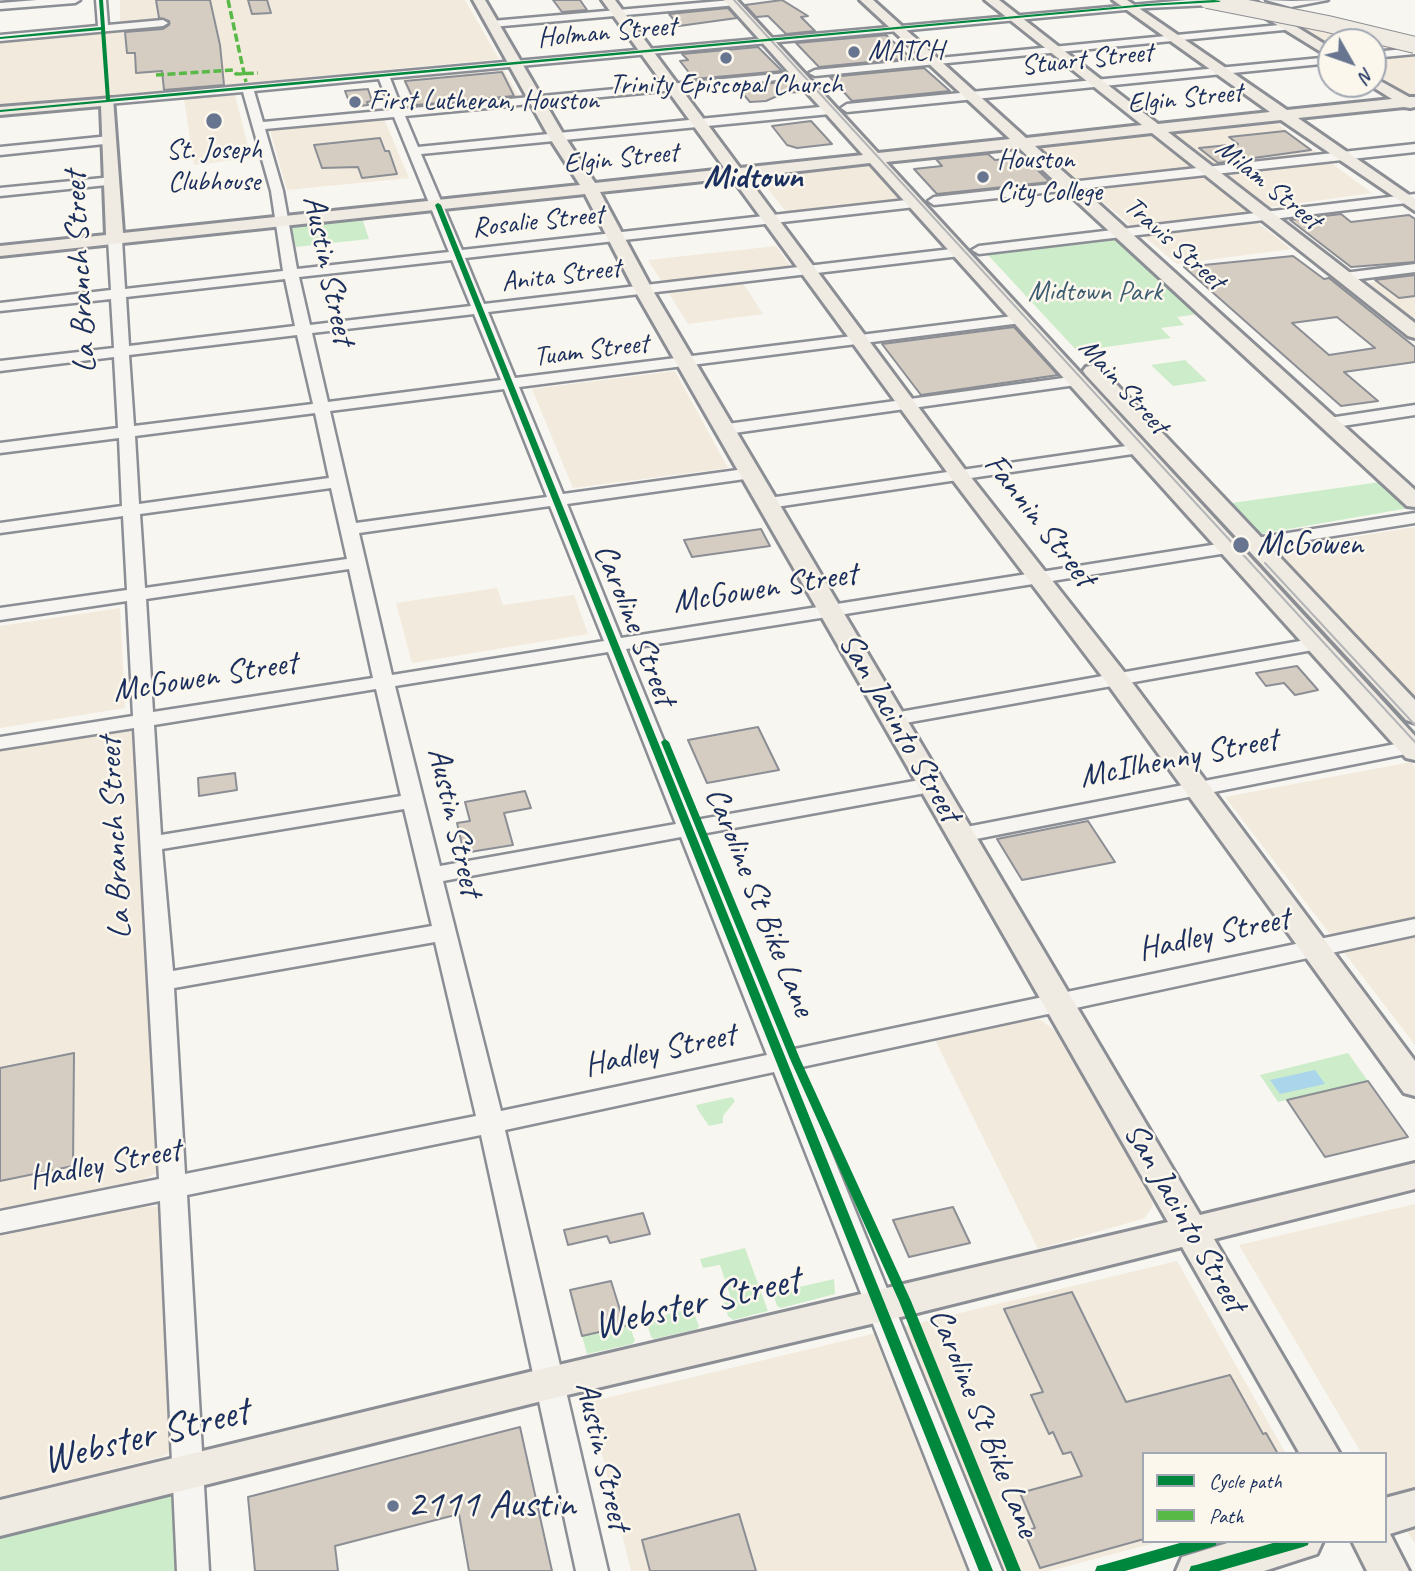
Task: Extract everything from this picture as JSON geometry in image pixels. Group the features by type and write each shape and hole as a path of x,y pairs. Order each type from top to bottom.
{"highway":[{"path":"1207,0 1328,24 1415,45"}],"main road":[{"name":"San Jacinto Street","path":"479,0 557,137 590,188 643,289 727,429 1320,1452"},
{"name":"Travis Street","path":"866,0 1415,501"},
{"name":"Milam Street","path":"991,0 1415,332"},
{"name":"Main Street","path":"735,1 783,39 847,108 884,158"},
{"name":"Main Street","path":"735,1 767,41 830,110 979,250 1415,715"},
{"path":"1249,1 1323,8 1415,39"},
{"path":"1249,1 1317,47"},
{"path":"1125,4 1342,156 1412,201"},
{"path":"1291,4 1295,9 1323,8"},
{"name":"Fannin Street","path":"613,7 959,475 1116,678 1415,1084"},
{"path":"1387,89 1412,103"},
{"name":"Holman Street","path":"0,111 108,101"},
{"name":"La Branch Street","path":"108,101 115,239"},
{"name":"Elgin Street","path":"0,251 1412,103"},
{"name":"Main Street","path":"925,202 960,252 1413,750"},
{"name":"Webster Street","path":"0,1518 1415,1176"},
{"path":"1387,1516 1415,1508"},
{"path":"1196,1571 1296,1543"},
{"path":"1373,1543 1389,1571"}],"street":[{"path":"0,6 75,0"},
{"path":"101,0 103,28"},
{"path":"1271,0 1291,4"},
{"path":"492,24 613,7 735,1"},
{"name":"Holman Street","path":"108,101 1014,18 1125,4 1249,1"},
{"path":"0,38 163,23"},
{"path":"815,73 1290,27"},
{"path":"1387,54 1415,51"},
{"name":"Stuart Street","path":"847,108 1317,59"},
{"path":"257,127 798,75"},
{"name":"Caroline Street","path":"383,76 438,205 986,1571"},
{"name":"Austin Street","path":"248,89 257,127 268,156 283,222 283,240 384,682 491,1123 592,1571"},
{"path":"415,151 830,110"},
{"path":"0,151 110,140"},
{"name":"Rosalie Street","path":"0,307 1415,148"},
{"path":"0,192 113,181"},
{"path":"979,250 1412,201"},
{"name":"La Branch Street","path":"115,239 151,844 162,982 193,1571"},
{"name":"Anita Street","path":"0,366 960,252"},
{"path":"1344,277 1415,268"},
{"name":"Tuam Street","path":"0,448 1021,319"},
{"path":"727,429 1078,381"},
{"path":"1329,423 1415,410"},
{"path":"769,503 1140,449"},
{"path":"351,529 752,473"},
{"path":"0,528 339,482"},
{"name":"McGowen Street","path":"0,743 1415,518"},
{"path":"0,614 357,563"},
{"path":"894,719 1116,678 1317,645"},
{"name":"McIlhenny Street","path":"961,835 1413,750"},
{"path":"432,875 931,785"},
{"path":"151,844 414,802"},
{"name":"Hadley Street","path":"0,1222 491,1123 1415,927"},
{"path":"162,982 444,932"}],"shaded area":[{"path":"120,0 465,0 499,59 0,106 0,41 120,30"},
{"path":"1318,27 1323,28 1317,28 1317,38 1301,28"},
{"path":"1387,42 1415,48 1415,95 1409,96 1387,82"},
{"path":"504,70 519,97 415,108 402,79"},
{"name":"St. Joseph Clubhouse","path":"235,95 251,158 194,165 184,99"},
{"path":"384,119 409,178 287,190 270,130"},
{"path":"1278,124 1372,193 1243,211 1291,249 1177,264 1037,147"},
{"path":"869,166 901,201 787,213 759,178"},
{"path":"776,246 791,267 737,274 763,314 688,324 648,260"},
{"path":"1415,277 1415,320 1368,283"},
{"path":"675,371 728,468 573,488 532,389"},
{"path":"1415,527 1415,706 1265,551"},
{"path":"497,588 503,605 574,595 588,634 412,663 396,603"},
{"path":"120,608 125,708 0,728 0,626"},
{"path":"131,731 136,736 158,1172 144,1179 0,1209 0,749"},
{"path":"1411,762 1415,767 1415,1045 1225,797"},
{"path":"1028,1020 1041,1020 1055,1031 1151,1198 1153,1205 1145,1218 1038,1249 935,1040"},
{"path":"1415,1204 1415,1544 1387,1497 1387,1452 1361,1452 1239,1245"},
{"path":"141,1206 159,1207 161,1210 175,1444 170,1452 161,1457 0,1497 0,1236"},
{"path":"1177,1261 1285,1452 1142,1452 1142,1543 1154,1543 1049,1571 631,1571 589,1402"}],"green space":[{"path":"362,218 369,239 296,247 291,228 294,226"},
{"name":"Midtown Park","path":"1115,238 1198,314 1177,317 1184,325 1161,328 1171,338 1077,351 988,255 994,250"},
{"path":"1185,360 1207,381 1173,386 1151,365"},
{"path":"1380,482 1409,508 1254,535 1225,504"},
{"path":"1348,1053 1368,1081 1278,1102 1260,1075"},
{"path":"732,1097 735,1101 723,1116 723,1123 709,1126 696,1105"},
{"path":"745,1248 768,1311 733,1320 728,1316 723,1300 731,1298 720,1265 703,1268 700,1259"},
{"path":"834,1279 835,1294 781,1308 777,1306 773,1293"},
{"path":"692,1308 699,1326 697,1329 654,1339 651,1337 646,1320"},
{"path":"629,1324 635,1341 632,1344 587,1354 582,1336"},
{"path":"161,1491 173,1494 177,1501 182,1571 0,1571 0,1532"}],"water":[{"path":"1315,1070 1325,1084 1280,1094 1270,1080"}],"building":[{"path":"156,0 210,0 220,45 224,85 164,90 162,71 136,73 135,53 127,53 125,32 163,29 169,25 169,21 159,18"},
{"path":"248,0 267,0 271,13 252,14"},
{"path":"553,0 580,0 587,10 562,12"},
{"path":"782,0 808,16 801,17 815,31 786,34 768,16 756,17 745,5"},
{"path":"728,8 737,18 679,26 669,14"},
{"name":"MATCH","path":"886,35 911,58 819,67 796,43"},
{"path":"758,47 782,71 694,79 680,61 688,60 682,54"},
{"path":"924,68 950,91 852,101 830,77"},
{"path":"502,72 514,96 416,105 405,81"},
{"path":"791,81 800,92 784,93 766,101 750,102 737,87"},
{"path":"368,89 372,101 367,102 368,105 351,107 345,91"},
{"path":"811,121 832,144 797,148 787,145 772,126"},
{"path":"1285,131 1311,150 1218,163 1199,148 1238,144 1229,137"},
{"path":"380,138 385,151 389,151 397,174 362,178 358,167 322,168 314,145"},
{"name":"Houston City College","path":"988,154 995,160 1024,157 1050,182 937,194 914,169 942,166 936,159"},
{"path":"1341,214 1351,222 1409,215 1415,219 1415,262 1351,267 1290,220"},
{"path":"1293,256 1324,279 1329,278 1415,347 1415,362 1344,372 1378,401 1341,406 1184,267","holes":["1337,317 1375,348 1329,355 1292,323"]},
{"path":"1415,275 1415,296 1399,298 1375,280"},
{"path":"1014,327 1058,375 921,395 882,344"},
{"path":"761,529 770,546 692,557 684,540"},
{"path":"1297,666 1318,690 1295,695 1284,683 1266,686 1256,673"},
{"path":"758,727 779,770 707,783 688,740"},
{"path":"235,773 237,790 199,796 198,778"},
{"path":"525,791 531,808 504,813 513,845 464,853 457,823 470,821 465,802"},
{"path":"1088,821 1115,862 1022,880 997,839"},
{"path":"74,1053 73,1166 0,1181 0,1068"},
{"path":"1368,1081 1408,1137 1325,1157 1287,1100"},
{"path":"953,1207 970,1243 909,1257 893,1220"},
{"path":"643,1213 650,1234 610,1243 607,1236 568,1245 564,1230"},
{"path":"611,1281 625,1326 582,1336 570,1290"},
{"path":"1072,1292 1126,1402 1230,1375 1263,1434 1266,1433 1277,1452 1142,1452 1142,1540 1040,1568 1024,1531 1035,1528 1020,1493 1082,1476 1071,1452 1063,1454 1053,1432 1049,1434 1031,1395 1043,1392 1004,1309"},
{"name":"2111 Austin","path":"520,1427 552,1571 469,1571 459,1514 335,1546 338,1571 255,1571 248,1497"},
{"path":"739,1514 756,1571 650,1571 642,1540"}],"tram line":[{"path":"734,0 1415,742"},
{"path":"1265,563 1415,725"}],"marked path":[{"path":"228,0 246,82"},
{"path":"156,75 233,70 236,74 258,73"}],"cycle path":[{"path":"101,0 108,101"},
{"path":"0,111 1147,5 1219,1"},
{"path":"0,38 103,28"},
{"path":"438,205 986,1571"},
{"name":"Caroline St Bike Lane","path":"665,742 795,1059 905,1301 1014,1571"},
{"path":"1102,1571 1204,1543"},
{"path":"1196,1571 1296,1543"}],"place":[{"name":"MATCH","path":"854,52"},
{"name":"Trinity Episcopal Church","path":"726,58"},
{"name":"First Lutheran, Houston","path":"355,102"},
{"name":"St. Joseph Clubhouse","path":"214,121"},
{"name":"Houston City College","path":"983,177"},
{"name":"McGowen","path":"1241,545"},
{"name":"2111 Austin","path":"393,1506"}],"district":[{"name":"Midtown","path":"753,178"}]}
